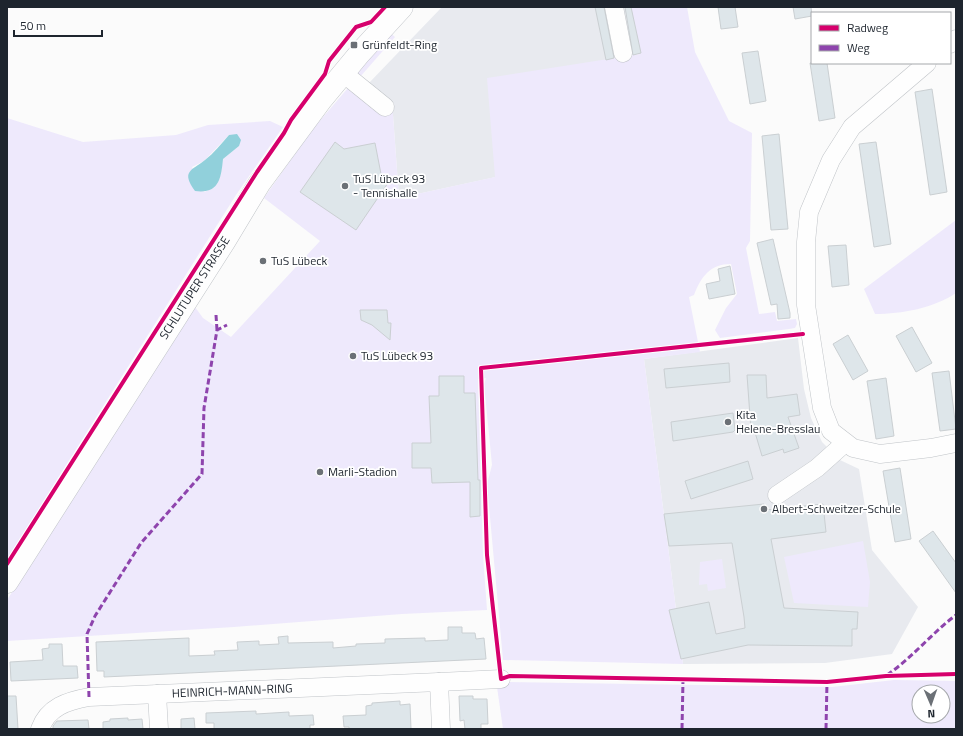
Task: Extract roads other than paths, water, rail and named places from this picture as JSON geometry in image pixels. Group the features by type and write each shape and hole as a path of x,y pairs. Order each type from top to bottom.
{"main road":[{"name":"SCHLUTUPER STRASSE","path":"7,582 224,242 259,184 321,100 402,7"}],"street":[{"path":"614,7 623,53"},
{"path":"926,64 852,127 831,160 809,212 806,242 805,284 810,333 822,408 831,431 853,448 880,454 931,448 956,443"},
{"path":"343,74 385,107"},
{"path":"777,494 817,468 845,443"},
{"name":"HEINRICH-MANN-RING","path":"40,729 43,719 58,705 73,700 157,694 501,680"},
{"path":"439,682 441,729"},
{"path":"157,694 159,729"}],"water":[{"path":"237,134 241,140 239,146 223,159 220,179 217,184 209,190 195,191 188,175 192,169 205,160 229,135"}],"place":[{"name":"Grünfeldt-Ring","path":"354,45"},
{"name":"TuS Lübeck 93 - Tennishalle","path":"345,186"},
{"name":"TuS Lübeck","path":"263,261"},
{"name":"TuS Lübeck 93","path":"353,356"},
{"name":"Kita Helene-Bresslau","path":"728,422"},
{"name":"Marli-Stadion","path":"320,472"},
{"name":"Albert-Schweitzer-Schule","path":"764,509"}]}
